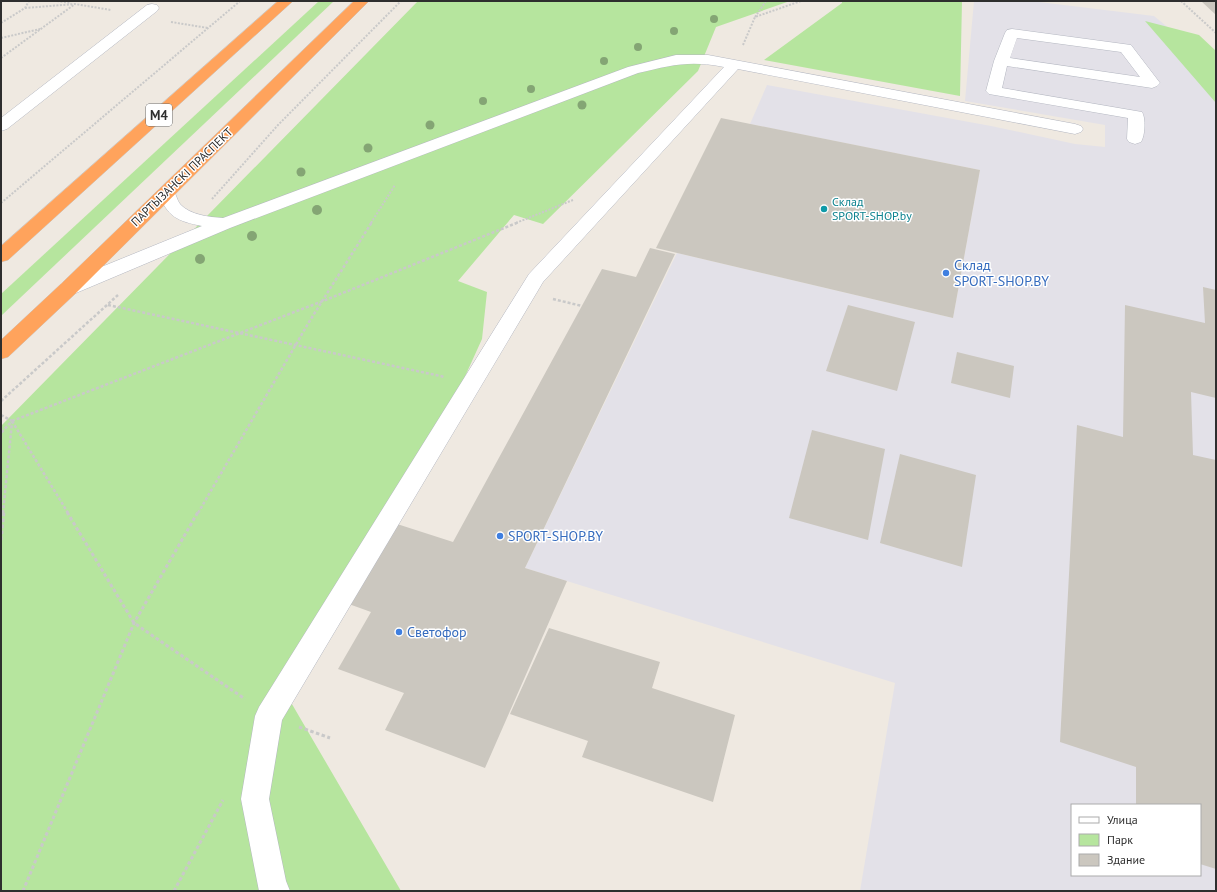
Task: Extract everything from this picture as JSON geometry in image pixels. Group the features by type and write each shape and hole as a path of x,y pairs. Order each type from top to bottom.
{"highway":[{"name":"М4","path":"1,256 286,1"},
{"name":"ПАРТЫЗАНСКІ ПРАСПЕКТ","path":"1,352 167,193 362,1"},
{"path":"1,239 31,229"}],"lane":[{"path":"1,126 152,8"},
{"path":"1001,61 1152,83 1126,48 1012,33 1001,61 994,91 1136,115 1135,139"},
{"path":"69,288 224,224 640,68 676,59 708,59 1076,129"},
{"path":"275,891 272,886 255,799 269,716 474,383 536,278 734,65"},
{"path":"167,193 172,207 201,221 224,224"}],"path":[{"path":"1,23 24,8 29,1"},
{"path":"57,1 75,4"},
{"path":"1,58 79,1"},
{"path":"1,203 240,1"},
{"path":"211,199 278,126 401,1"},
{"path":"734,65 755,17 766,1"},
{"path":"755,17 801,1"},
{"path":"1181,1 1216,33"},
{"path":"24,8 75,4"},
{"path":"1,38 41,29"},
{"path":"23,891 134,622 296,344 416,152"},
{"path":"1,433 12,421 323,300 578,198"},
{"path":"1,401 123,290"},
{"path":"108,305 474,383"},
{"path":"1,415 12,421 134,622 269,716 330,738"},
{"path":"1,540 12,421"},
{"path":"174,891 227,793"}],"shaded area":[{"path":"974,1 1031,1 1154,16 1216,67 1216,891 860,891 895,683 525,568 677,253 953,318 980,170 750,124 767,85 991,126 1075,144 1105,147 1105,125 965,101"}],"green space":[{"path":"319,1 334,1 1,316 1,294"},
{"path":"418,1 790,1 716,27 698,71 543,224 514,215 458,281 487,292 482,339 433,447 282,687 401,891 1,891 1,426"},
{"path":"842,1 962,1 960,96 764,60 842,3"},
{"path":"1145,21 1199,35 1216,51 1216,103"}],"building":[{"path":"1201,1 1216,1 1216,15"},
{"name":"Склад SPORT-SHOP.by","path":"721,118 980,170 953,318 656,248"},
{"path":"650,248 675,254 525,568 567,581 485,768 385,730 404,693 338,669 371,612 346,603 394,523 453,542 602,269 636,277"},
{"path":"1203,287 1216,290 1216,398 1191,392 1193,455 1216,460 1216,869 1201,864 1201,804 1136,804 1136,767 1060,742 1077,425 1123,437 1125,305 1205,323"},
{"path":"848,305 915,322 897,391 826,371"},
{"path":"957,352 1014,366 1010,398 951,383"},
{"path":"812,430 885,449 868,540 789,518"},
{"path":"900,454 976,475 962,567 880,543"},
{"path":"549,628 660,662 652,688 735,715 713,802 582,757 588,741 510,714"}],"place":[{"name":"Склад SPORT-SHOP.by","path":"824,209"},
{"name":"Склад SPORT-SHOP.BY","path":"946,273"},
{"name":"SPORT-SHOP.BY","path":"500,536"},
{"name":"Светофор","path":"399,632"}]}
